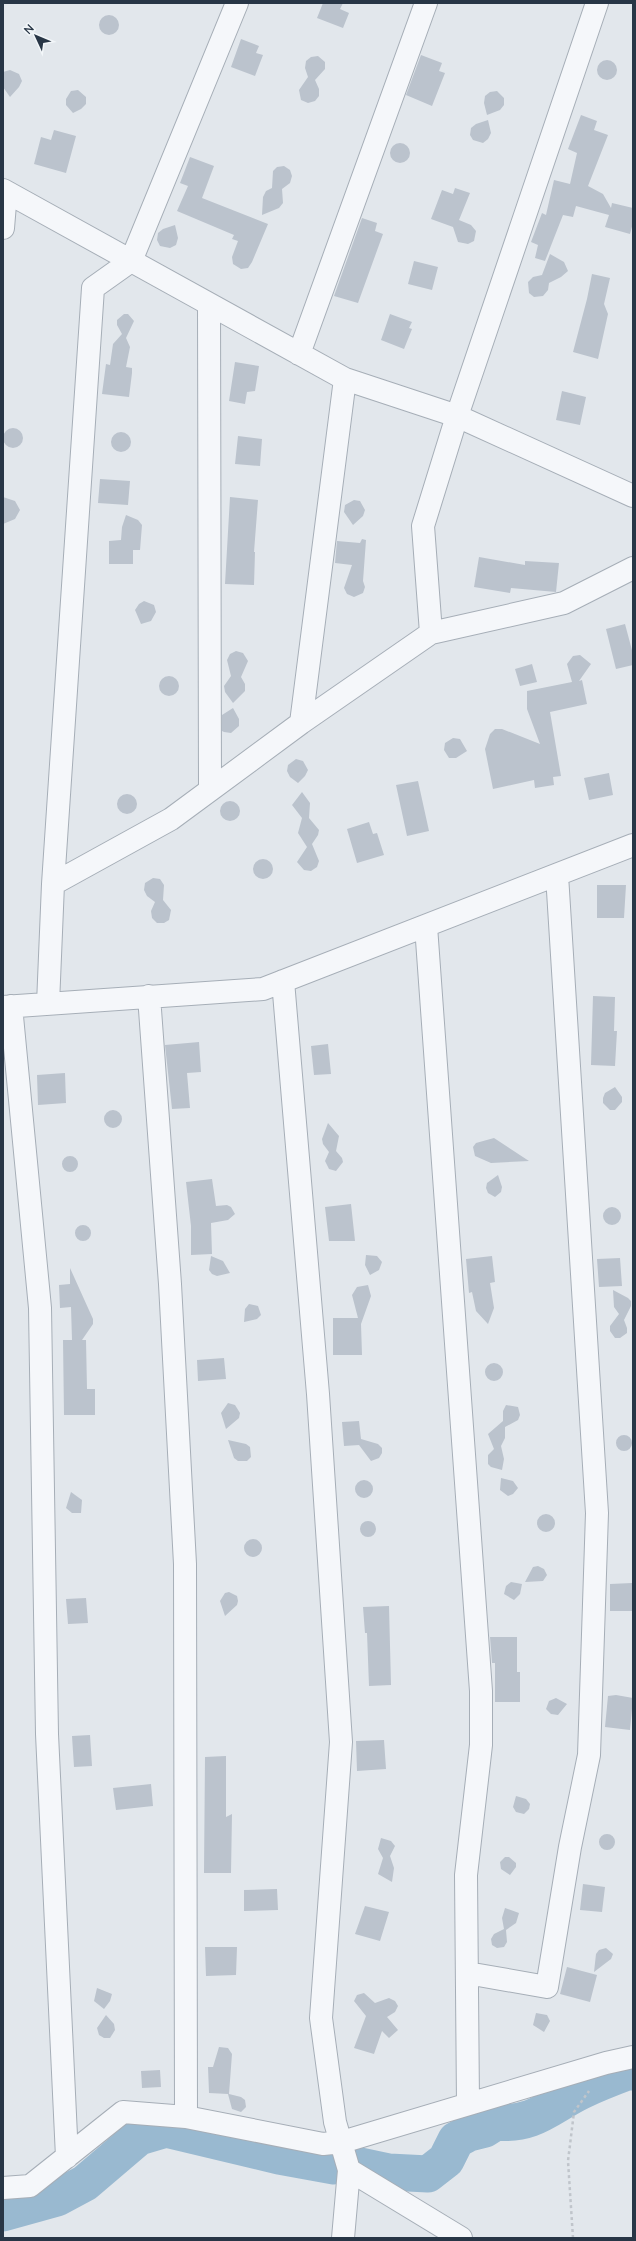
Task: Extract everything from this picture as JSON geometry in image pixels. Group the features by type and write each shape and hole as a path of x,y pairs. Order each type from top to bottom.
{"street":[{"path":"48,1004 53,884 93,288 131,261 237,3"},
{"path":"299,354 426,3"},
{"path":"431,633 423,526 457,416 597,3"},
{"path":"3,228 5,191 345,380 457,416 633,496"},
{"path":"209,304 210,789"},
{"path":"301,723 345,380"},
{"path":"53,884 171,819 301,723 431,633 564,603 633,568"},
{"path":"66,2157 47,1734 40,1308 7,1007 263,989 633,845"},
{"path":"467,1973 548,1987 570,1847 589,1755 597,1513 557,874"},
{"path":"426,926 481,1691 481,1745 466,1875 468,2104"},
{"path":"283,981 318,1394 341,1742 321,2018 335,2122 349,2170 343,2238"},
{"path":"150,996 170,1284 185,1564 186,2117"},
{"path":"3,2188 30,2186 123,2112 186,2117 323,2144 342,2142 606,2063 633,2057"},
{"path":"349,2170 462,2238"}],"path":[{"path":"573,2238 568,2161 574,2112 606,2063"}],"building":[{"path":"323,3 343,3 340,9 349,13 343,28 317,18"},
{"path":"105,15 113,15 119,21 119,29 113,35 105,35 99,29 99,21"},
{"path":"241,39 259,46 256,53 263,55 255,76 231,67"},
{"path":"421,55 442,63 439,71 445,73 432,106 406,95"},
{"path":"318,56 325,62 325,69 315,80 319,89 319,96 315,101 308,103 301,100 299,90 308,77 305,68 306,61 311,57"},
{"path":"603,60 611,60 617,66 617,74 611,80 603,80 597,74 597,66"},
{"path":"10,70 19,74 22,81 10,97 3,87 3,72"},
{"path":"78,90 86,97 86,104 81,109 73,113 66,105 66,99 71,91"},
{"path":"497,91 504,98 504,105 500,110 487,115 484,103 485,96 490,92"},
{"path":"581,115 597,121 594,130 608,135 588,186 603,194 611,208 612,203 633,208 633,223 630,234 605,227 609,215 576,206 573,217 563,215 545,261 535,258 538,245 531,242 542,213 546,215 554,180 570,184 577,153 568,149"},
{"path":"488,120 491,133 488,139 483,143 473,140 470,135 471,128 476,124"},
{"path":"54,130 76,136 66,173 34,164 41,137 51,140"},
{"path":"396,143 404,143 410,149 410,157 404,163 396,163 390,157 390,149"},
{"path":"190,157 214,166 202,198 268,224 248,268 241,269 233,264 232,257 238,241 232,239 234,235 177,211 188,186 180,183"},
{"path":"284,166 290,170 292,176 290,183 282,189 283,203 279,208 262,215 263,197 266,191 272,188 273,171 277,167"},
{"path":"455,188 470,193 459,220 471,225 476,231 474,241 468,244 458,242 453,227 431,219 442,190 453,194"},
{"path":"362,218 377,223 375,231 383,234 358,303 334,296"},
{"path":"175,225 178,238 176,245 170,248 160,246 157,240 158,233 163,229"},
{"path":"550,254 564,262 568,271 561,277 549,283 548,290 543,296 534,297 529,293 528,282 533,277 542,275"},
{"path":"414,261 438,267 432,290 408,284"},
{"path":"592,274 610,278 604,304 608,314 598,359 573,352"},
{"path":"124,314 128,314 134,321 126,338 130,347 126,367 132,368 129,397 102,394 106,364 110,365 113,344 122,334 117,325 117,320"},
{"path":"390,314 412,322 409,328 412,329 404,349 381,340"},
{"path":"235,362 259,366 255,391 247,392 245,404 229,401"},
{"path":"562,391 586,397 580,425 556,420"},
{"path":"9,428 17,428 23,434 23,442 17,448 9,448 3,442 3,434"},
{"path":"117,432 125,432 131,438 131,446 125,452 117,452 111,446 111,438"},
{"path":"238,436 262,439 260,466 235,464"},
{"path":"100,479 130,481 128,505 98,503"},
{"path":"3,497 15,501 20,510 15,519 3,524"},
{"path":"230,497 258,500 254,552 254,585 225,584"},
{"path":"354,500 360,501 365,510 363,516 353,525 344,512 345,505"},
{"path":"126,515 138,520 142,525 140,550 133,550 133,564 109,564 109,541 121,540 122,527"},
{"path":"362,539 366,540 363,581 365,587 363,593 354,597 347,594 344,588 352,565 335,563 337,541 360,543"},
{"path":"479,557 525,565 525,561 559,563 556,592 511,588 510,593 474,587"},
{"path":"144,601 154,605 156,612 151,621 141,624 135,610 139,604"},
{"path":"625,624 633,654 633,665 616,669 606,629"},
{"path":"236,651 243,653 248,661 241,677 245,684 245,691 233,703 225,692 224,686 231,676 227,660 230,654"},
{"path":"580,655 591,664 579,681 582,680 587,704 550,712 561,776 553,777 554,785 535,788 534,780 493,789 485,749 490,734 495,729 502,729 540,744 527,709 527,691 572,682 567,664 573,656"},
{"path":"532,664 537,682 520,686 515,669"},
{"path":"165,676 173,676 179,682 179,690 173,696 165,696 159,690 159,682"},
{"path":"233,708 239,719 239,726 231,733 224,732 222,731 222,715"},
{"path":"453,738 460,739 467,751 456,758 449,758 444,750 445,743"},
{"path":"296,759 303,761 308,770 305,776 298,783 290,777 287,771 288,765"},
{"path":"609,773 613,795 589,800 584,778"},
{"path":"418,781 429,831 407,836 396,785"},
{"path":"302,792 310,803 309,818 319,830 318,835 312,844 319,861 317,867 311,871 304,870 297,862 307,847 298,833 302,818 292,805"},
{"path":"123,794 131,794 137,800 137,808 131,814 123,814 117,808 117,800"},
{"path":"226,801 234,801 240,807 240,815 234,821 226,821 220,815 220,807"},
{"path":"369,822 373,834 377,833 384,855 357,863 347,829"},
{"path":"259,859 267,859 273,865 273,873 267,879 259,879 253,873 253,865"},
{"path":"153,878 160,879 164,885 163,900 171,910 169,920 164,923 157,923 152,918 151,911 155,902 147,896 144,890 145,883"},
{"path":"597,885 626,885 624,918 597,918"},
{"path":"593,996 615,997 614,1031 617,1031 615,1066 591,1065"},
{"path":"199,1042 201,1072 187,1073 190,1108 172,1109 165,1045"},
{"path":"328,1044 331,1074 314,1075 311,1046"},
{"path":"65,1073 66,1103 38,1105 37,1075"},
{"path":"615,1087 622,1097 622,1102 615,1110 610,1110 603,1103 603,1098 605,1093"},
{"path":"113,1110 119,1113 122,1119 119,1125 113,1128 107,1125 104,1119 107,1113"},
{"path":"328,1123 339,1136 336,1151 342,1158 343,1162 336,1171 329,1169 325,1161 329,1152 323,1144 322,1139"},
{"path":"494,1138 529,1161 491,1163 475,1156 473,1147 476,1143"},
{"path":"67,1156 73,1156 78,1161 76,1170 73,1172 67,1172 62,1167 62,1161"},
{"path":"498,1175 502,1187 501,1192 495,1197 488,1193 486,1188 487,1183"},
{"path":"212,1179 216,1206 227,1205 231,1207 235,1214 228,1220 211,1223 212,1254 191,1255 191,1226 186,1182"},
{"path":"351,1204 355,1241 329,1241 325,1207"},
{"path":"612,1207 618,1210 621,1216 618,1222 612,1225 606,1222 603,1216 606,1210"},
{"path":"80,1225 86,1225 91,1230 89,1239 86,1241 80,1241 75,1236 75,1230"},
{"path":"366,1255 377,1256 382,1262 379,1270 370,1275 365,1265"},
{"path":"211,1256 223,1261 230,1273 217,1276 212,1274 209,1270"},
{"path":"492,1256 495,1282 490,1283 494,1308 488,1324 476,1311 472,1292 469,1293 466,1259"},
{"path":"620,1258 622,1286 599,1287 597,1259"},
{"path":"70,1268 93,1319 93,1324 82,1340 86,1340 87,1389 95,1389 95,1415 64,1415 63,1340 72,1340 71,1307 60,1308 59,1285 70,1284"},
{"path":"368,1285 371,1296 361,1324 362,1355 333,1355 333,1318 358,1318 352,1295 357,1287"},
{"path":"613,1290 631,1301 631,1306 624,1320 627,1333 620,1338 615,1338 610,1331 610,1326 619,1314 614,1307"},
{"path":"249,1304 258,1306 261,1315 257,1319 244,1322 245,1309"},
{"path":"224,1358 226,1379 198,1381 197,1360"},
{"path":"494,1363 500,1366 503,1372 500,1378 494,1381 488,1378 485,1372 488,1366"},
{"path":"228,1403 235,1405 240,1413 239,1418 226,1429 221,1413"},
{"path":"506,1405 518,1407 520,1415 518,1420 505,1427 505,1438 501,1446 504,1459 502,1470 491,1467 488,1464 488,1455 494,1449 488,1434 503,1421 503,1411"},
{"path":"359,1421 361,1439 378,1444 382,1448 382,1453 379,1458 371,1461 359,1445 344,1446 342,1422"},
{"path":"621,1435 627,1435 632,1440 630,1449 627,1451 621,1451 616,1446 616,1440"},
{"path":"228,1440 246,1444 250,1447 251,1457 247,1461 238,1461 234,1458"},
{"path":"501,1478 513,1481 518,1488 513,1494 508,1496 500,1490"},
{"path":"364,1480 370,1483 373,1489 370,1495 364,1498 358,1495 355,1489 358,1483"},
{"path":"71,1492 82,1500 81,1513 72,1513 66,1508"},
{"path":"546,1514 552,1517 555,1523 552,1529 546,1532 540,1529 537,1523 540,1517"},
{"path":"368,1521 374,1523 376,1529 374,1535 368,1537 362,1535 360,1529 362,1523"},
{"path":"253,1539 259,1542 262,1548 259,1554 253,1557 247,1554 244,1548 247,1542"},
{"path":"538,1566 544,1569 547,1575 543,1581 525,1582 533,1567"},
{"path":"511,1582 522,1584 520,1594 514,1600 504,1594 506,1586"},
{"path":"632,1583 633,1611 610,1611 610,1584"},
{"path":"229,1592 237,1596 238,1601 237,1605 225,1616 220,1601 225,1593"},
{"path":"86,1598 88,1623 68,1624 66,1599"},
{"path":"389,1606 391,1685 369,1686 367,1633 365,1633 363,1607"},
{"path":"490,1637 517,1637 517,1672 520,1672 520,1702 495,1702 495,1663 492,1663"},
{"path":"616,1695 633,1698 630,1730 605,1727 608,1696"},
{"path":"556,1698 567,1704 558,1715 551,1714 546,1709 549,1701"},
{"path":"90,1735 92,1766 74,1767 72,1736"},
{"path":"384,1740 386,1769 357,1771 356,1741"},
{"path":"226,1756 226,1817 232,1814 231,1873 204,1873 205,1757"},
{"path":"151,1784 153,1806 116,1810 113,1788"},
{"path":"516,1796 526,1799 530,1804 529,1809 524,1814 516,1812 513,1807"},
{"path":"604,1834 610,1834 615,1839 613,1848 610,1850 604,1850 599,1845 599,1839"},
{"path":"381,1838 391,1841 395,1846 390,1856 394,1868 392,1882 378,1874 383,1858 378,1849"},
{"path":"505,1857 509,1857 516,1863 516,1867 510,1875 501,1869 500,1862"},
{"path":"583,1884 605,1887 602,1912 580,1910"},
{"path":"277,1889 278,1910 244,1911 244,1890"},
{"path":"365,1906 389,1912 380,1941 355,1934"},
{"path":"505,1908 519,1913 516,1923 506,1930 507,1942 504,1947 497,1948 492,1945 491,1939 494,1934 504,1929 502,1918"},
{"path":"205,1947 237,1947 236,1975 206,1976"},
{"path":"606,1948 613,1954 611,1959 594,1972 596,1954 599,1950"},
{"path":"567,1967 597,1975 590,2002 560,1994"},
{"path":"97,1988 112,1994 110,2001 104,2009 94,2001"},
{"path":"364,1993 375,2003 389,1998 395,2001 398,2006 395,2012 387,2017 398,2030 389,2038 382,2031 374,2054 354,2048 366,2016 354,2001 357,1995"},
{"path":"536,2013 547,2015 550,2021 544,2032 533,2025"},
{"path":"106,2015 114,2024 115,2030 110,2038 104,2038 99,2035 97,2028"},
{"path":"219,2047 228,2048 232,2054 229,2094 241,2097 245,2100 246,2107 241,2112 232,2109 228,2094 209,2093 208,2067 213,2067"},
{"path":"160,2070 161,2087 142,2088 141,2071"}],"waterway":[{"path":"356,2165 389,2172 428,2174 446,2160 456,2140 469,2133 485,2129 496,2122 521,2121 531,2118 587,2088 627,2072 633,2072"},
{"path":"3,2213 57,2198 85,2183 139,2137 166,2129 279,2156 334,2166"}]}
